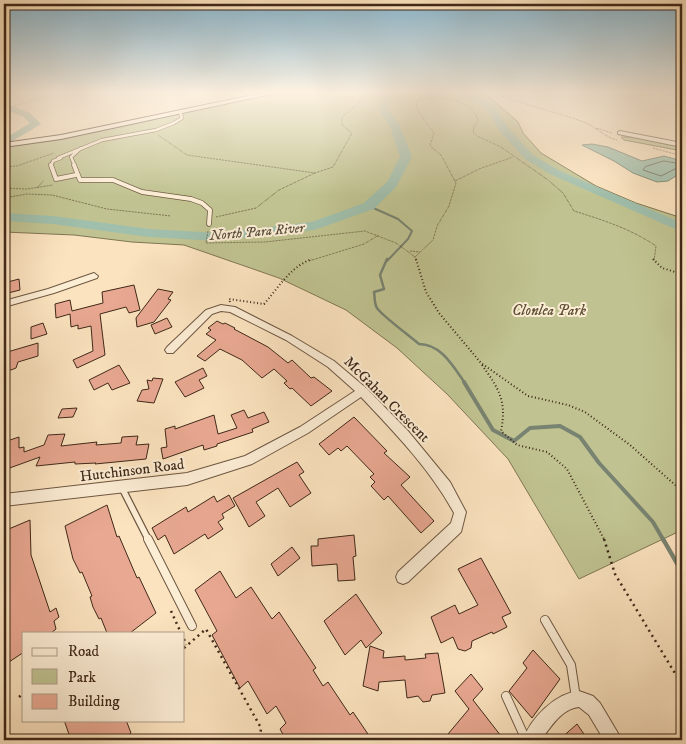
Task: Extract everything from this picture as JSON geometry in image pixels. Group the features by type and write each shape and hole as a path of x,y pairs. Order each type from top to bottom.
{"street":[{"path":"4,145 61,137 110,127"},
{"path":"620,134 682,145"},
{"path":"4,304 51,291 94,276"},
{"path":"170,350 209,312 221,308 232,309"},
{"name":"McGahan Crescent","path":"232,309 289,338 331,364 362,391 404,434 446,486 460,512 456,526 403,577"},
{"name":"Hutchinson Road","path":"4,500 187,479 248,460 304,430 362,391"},
{"path":"531,740 558,707 564,702 576,699 587,701 614,740"}],"lane":[{"path":"76,175 56,179 51,166 54,160 110,137 161,127"},
{"path":"58,158 71,158 80,148"},
{"path":"71,158 76,175 80,180 108,179 142,192 191,199 202,203 210,210 209,224"},
{"path":"121,486 192,626"},
{"path":"545,620 571,665 576,699"},
{"path":"506,696 526,740"}],"path":[{"path":"210,218 256,208 279,190 315,173 333,167 334,160 352,138 352,133 345,130 343,127"},
{"path":"415,257 433,240 449,206 456,183 441,155 430,146 429,143 434,133 429,127"},
{"path":"474,127 473,132 478,136 501,147 548,180 563,193 574,211 606,221 642,237 656,246 653,260 660,268 682,274"},
{"path":"593,127 610,133 620,134"},
{"path":"593,127 608,138 620,140"},
{"path":"150,130 187,155 315,173"},
{"path":"649,146 663,152 682,156"},
{"path":"4,168 21,166 39,156 59,152"},
{"path":"455,181 479,169 514,157"},
{"path":"37,188 44,180"},
{"path":"4,188 16,190 37,188 80,180"},
{"path":"4,198 28,194 52,195 107,209 171,216"},
{"path":"208,234 206,243 265,242 365,231 379,235 410,251 420,252"},
{"path":"232,309 229,299 264,304 286,276 303,264 360,244 379,235"},
{"path":"410,251 415,257 426,292 439,313 481,363 505,404 505,417 501,430 517,446 547,452 567,469 604,539 614,574 682,685"},
{"path":"481,363 528,396 585,412 630,445 682,491"},
{"path":"171,611 181,632"},
{"path":"185,646 206,629 261,728 260,740"}],"green space":[{"name":"Clonlea Park","path":"107,127 520,127 523,133 541,153 596,186 636,203 682,218 682,530 579,579 508,459 447,394 397,348 346,310 279,278 184,245 132,242 74,235 4,232 4,145 42,140"},
{"path":"621,137 632,137 682,146 682,151 624,140"}],"water":[{"path":"592,144 608,147 642,161 664,156 682,161 682,172 668,181 657,182 633,173 582,145"}],"building":[{"path":"19,279 20,290 4,294 4,283"},
{"path":"134,285 140,310 129,313 126,307 100,314 105,355 77,368 73,360 93,351 91,326 78,329 78,325 71,327 70,314 56,318 55,304 70,300 72,311 103,303 102,292"},
{"path":"158,289 173,292 168,299 171,300 154,322 137,327 136,318"},
{"path":"167,318 172,327 155,334 151,325"},
{"path":"217,321 235,328 268,347 288,363 292,360 311,378 314,377 332,391 311,406 284,383 287,381 274,369 262,378 242,360 220,349 205,361 197,356 216,340 206,334 211,330 208,328"},
{"path":"43,323 47,334 31,339 31,327"},
{"path":"38,343 38,356 18,362 16,368 11,370 4,368 4,353"},
{"path":"119,365 130,383 112,390 108,383 94,390 89,380"},
{"path":"203,368 207,376 199,380 204,388 185,397 175,382"},
{"path":"153,378 163,379 154,403 137,401 142,390 149,389 147,380 152,381"},
{"path":"77,408 73,417 58,418 62,409"},
{"path":"244,410 248,418 264,412 269,422 252,429 253,432 217,444 217,446 204,450 203,445 163,459 161,448 167,447 165,429 175,426 175,429 214,415 218,434 237,428 231,415"},
{"path":"354,417 387,451 384,453 410,477 401,485 434,521 421,533 388,496 384,500 371,486 375,482 370,477 374,474 347,446 341,451 338,448 329,455 319,444"},
{"path":"65,434 61,446 97,442 96,445 121,443 122,437 138,436 136,445 149,444 146,459 95,464 75,464 75,462 36,466 40,457 4,470 4,442 19,437 19,448 24,447 24,452 44,445 48,435"},
{"path":"297,462 304,472 299,475 311,493 290,507 278,488 256,502 265,516 249,527 233,498"},
{"path":"229,495 235,506 222,514 224,518 218,522 223,529 208,539 205,534 174,554 165,535 158,540 152,528 186,507 188,512 214,496 217,502"},
{"path":"107,505 117,537 119,536 137,578 139,577 156,613 131,632 107,632 101,618 99,619 93,607 90,597 92,596 82,572 80,573 73,559 65,526"},
{"path":"30,520 31,555 50,612 56,608 59,617 54,621 56,629 52,632 22,632 22,653 6,664 4,654 4,531"},
{"path":"354,535 356,556 353,557 355,580 338,581 337,564 312,566 311,546 318,546 318,539"},
{"path":"292,547 300,558 278,576 271,564"},
{"path":"481,558 511,613 502,617 507,627 472,641 471,648 465,651 458,649 453,637 441,643 431,617 455,605 459,614 478,605 458,569"},
{"path":"220,571 236,598 251,587 272,619 279,612 316,668 313,670 323,686 328,682 350,715 353,712 372,740 286,740 280,729 286,723 276,706 267,714 248,681 240,688 212,635 217,631 195,590"},
{"path":"356,594 382,633 366,648 361,640 345,655 324,621"},
{"path":"370,646 384,651 383,658 405,656 405,660 426,658 425,654 438,653 445,693 432,695 430,701 423,702 418,696 407,698 405,680 379,682 378,691 363,686"},
{"path":"533,650 560,679 532,718 509,691 527,668 523,663"},
{"path":"471,674 483,689 473,700 501,736 497,740 443,740 469,709 455,691"},
{"path":"65,722 127,722 131,733 123,740 71,740"},
{"path":"577,724 588,740 559,740"}],"waterway":[{"name":"North Para River","path":"4,143 31,127"},
{"name":"North Para River","path":"4,217 53,220 149,233 217,237 314,226 369,206 392,184 406,157 395,127"},
{"name":"North Para River","path":"503,127 529,157 556,173 682,228"},
{"path":"369,206 398,219 412,231 408,239 387,261"},
{"path":"387,259 380,275 384,289 374,292 377,308 419,344 434,348 446,357 465,383"},
{"path":"464,382 493,430 514,441 530,428 560,426 580,437 599,463 653,522 664,541"},
{"path":"663,539 682,572"}]}
